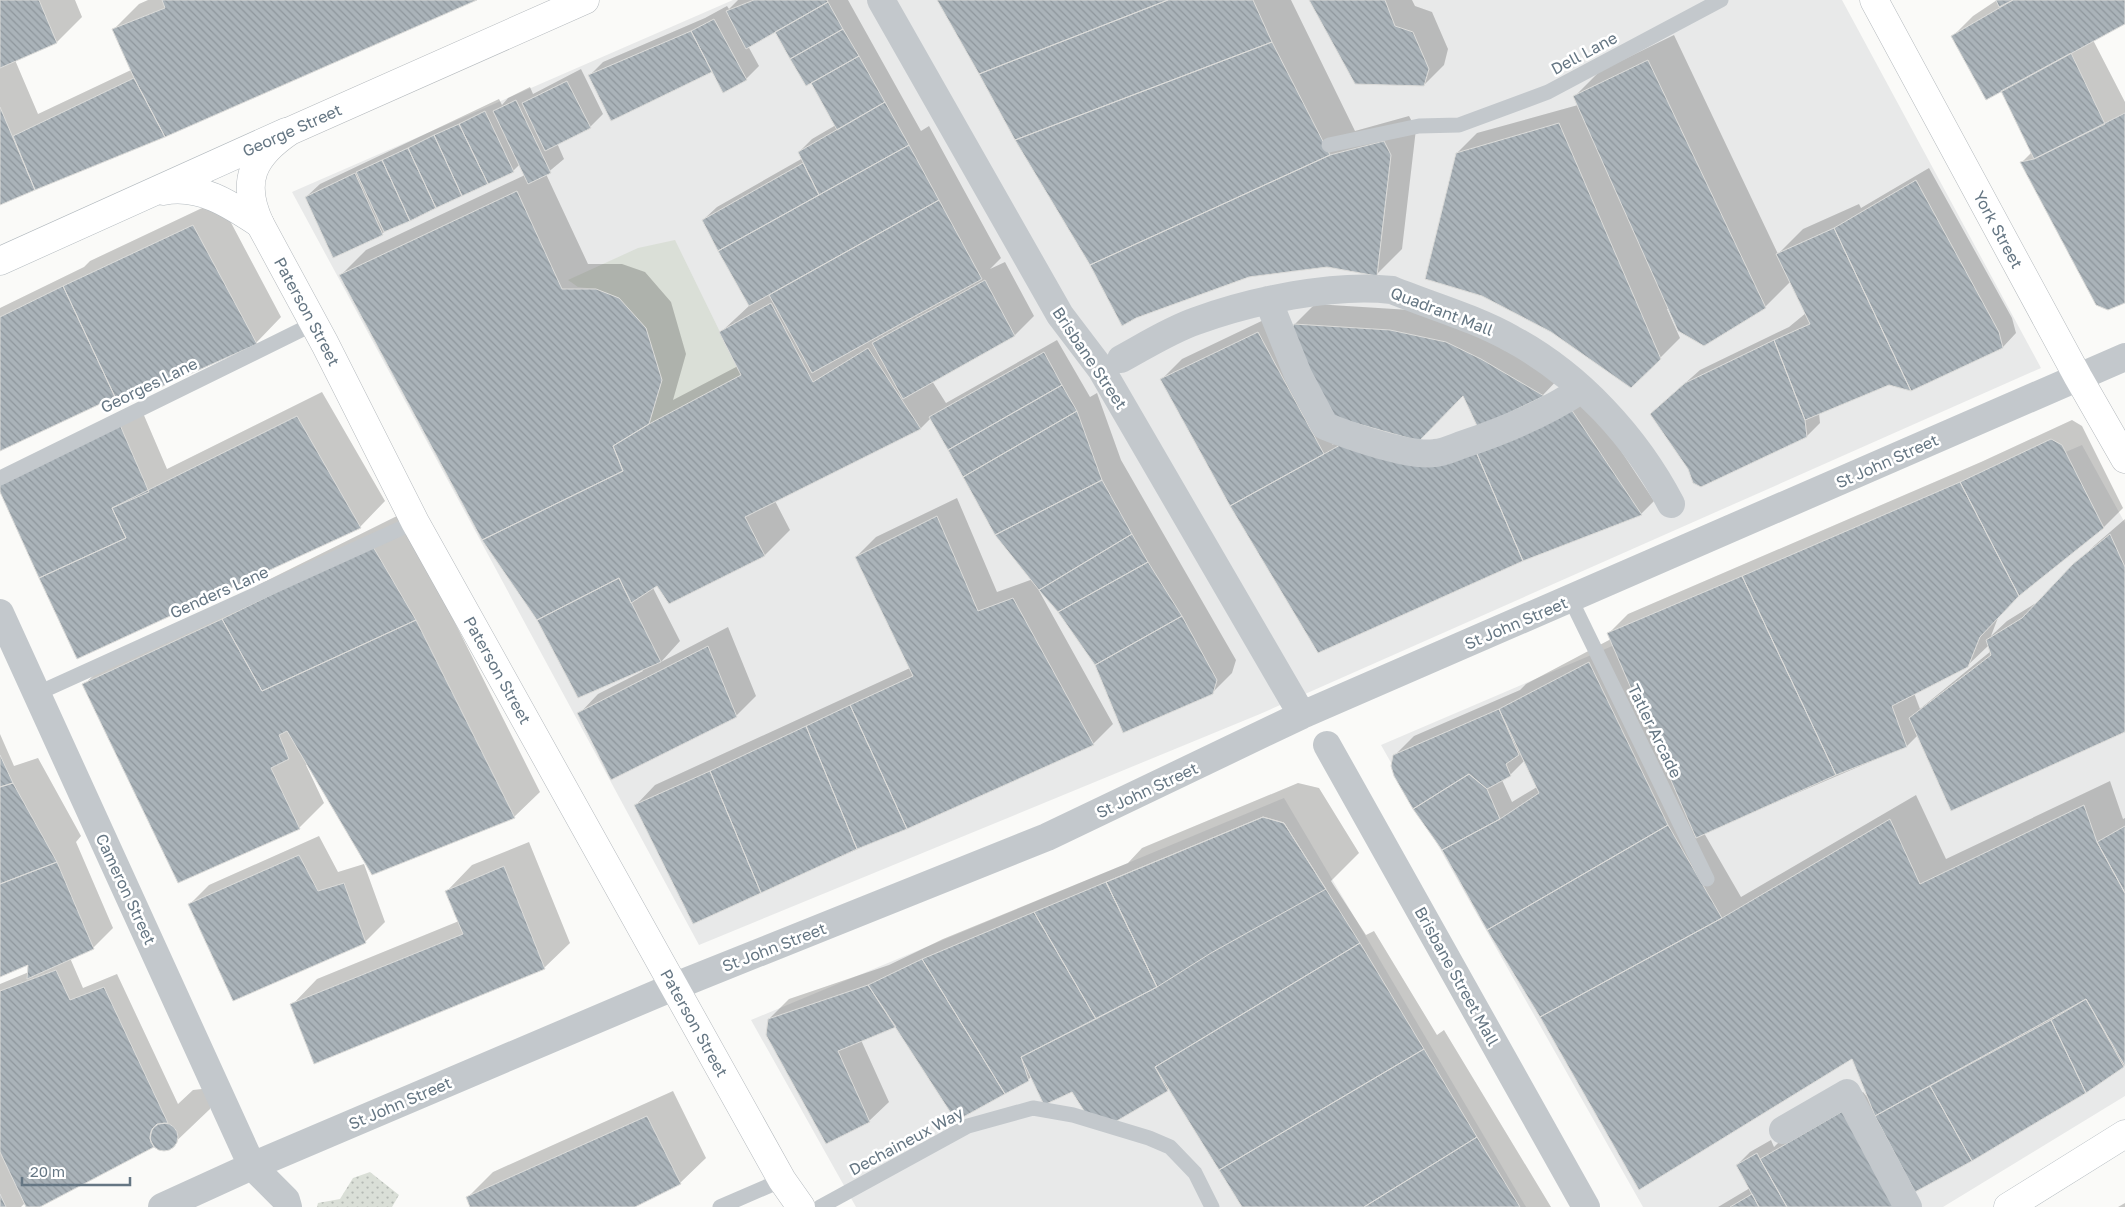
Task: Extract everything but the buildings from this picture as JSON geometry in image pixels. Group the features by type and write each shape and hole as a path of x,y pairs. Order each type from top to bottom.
{"main road":[{"name":"George Street","path":"0,261 585,0"},
{"name":"York Street","path":"1874,0 2078,377 2125,459"},
{"name":"Paterson Street","path":"290,130 272,143 260,155 253,169 250,195 260,224 415,522 673,987 782,1180 801,1207"},
{"path":"150,193 174,189 206,194 233,206 260,224"},
{"path":"2008,1207 2125,1134"}],"street":[{"name":"Brisbane Street","path":"881,0 1060,315 1101,369 1302,715"},
{"name":"Quadrant Mall","path":"1121,359 1195,321 1268,300 1371,288 1392,290 1512,339 1582,389 1631,441 1671,504"},
{"path":"1268,300 1298,375 1325,426 1348,435 1408,451 1435,454 1497,433 1556,407 1582,389"},
{"name":"St John Street","path":"162,1207 252,1166 673,987 1047,837 1302,715 1571,600 2125,357"},
{"name":"Cameron Street","path":"0,613 252,1166"},
{"name":"Brisbane Street Mall","path":"1327,745 1586,1207"},
{"path":"1783,1130 1848,1093 1908,1207"},
{"path":"252,1166 286,1200 288,1207"}],"lane":[{"name":"Dell Lane","path":"1329,145 1419,126 1459,125 1548,92 1721,0"},
{"name":"Georges Lane","path":"0,478 313,324"},
{"name":"Genders Lane","path":"36,694 415,522"},
{"name":"Tatler Arcade","path":"1571,600 1707,878"},
{"name":"Dechaineux Way","path":"820,1207 968,1126 1034,1108 1073,1115 1149,1138 1170,1147 1195,1173 1212,1207"},
{"path":"720,1207 782,1180"}],"shaded area":[{"path":"733,0 1842,0 2041,368 1260,714 699,945 292,192"},
{"path":"675,240 741,375 666,420 649,424 662,380 646,328 619,298 596,289 578,287 568,280 638,248"},
{"path":"2082,445 2125,523 2125,1096 1943,1207 1643,1207 1381,745"},
{"path":"1284,798 1526,1207 856,1207 751,1020"},
{"path":"370,1172 399,1195 392,1207 317,1207 318,1203 340,1199 353,1178"}]}
